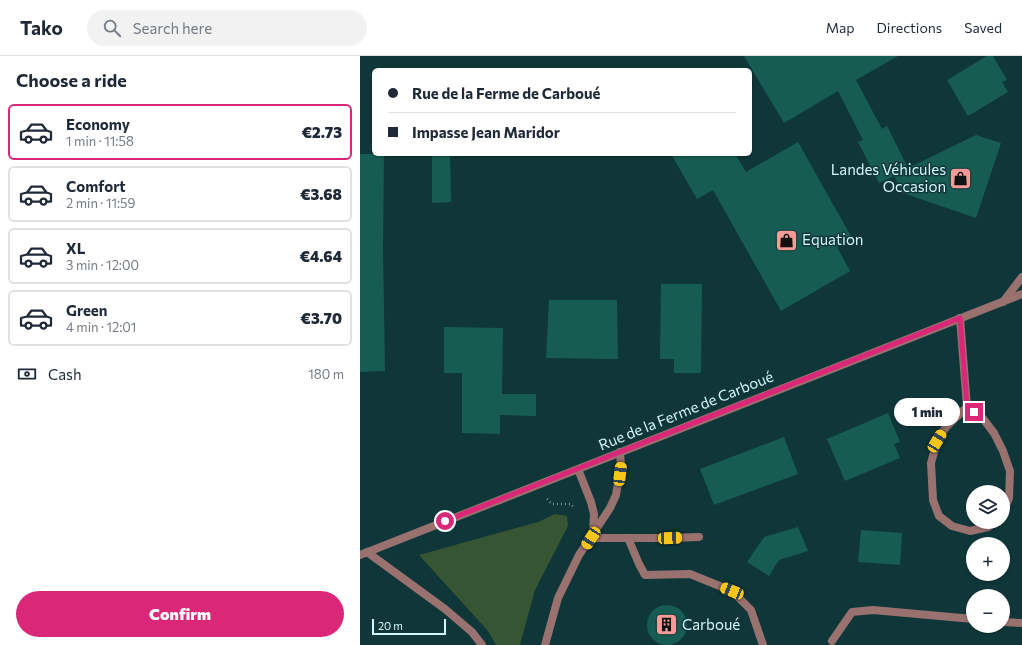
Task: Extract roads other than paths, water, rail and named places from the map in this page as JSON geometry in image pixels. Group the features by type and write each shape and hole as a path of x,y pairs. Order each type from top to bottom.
{"street":[{"path":"1003,302 1022,278"},
{"name":"Rue de la Ferme de Carboué","path":"363,554 1022,294"},
{"path":"960,318 967,407"},
{"path":"967,407 981,416 994,433 1010,472 1010,485"},
{"path":"967,407 946,427 937,441 931,463 933,500 939,516 952,526 970,531 982,529"},
{"path":"545,645 558,598 579,555 610,508 616,495 620,466 620,452"},
{"path":"578,469 594,514 592,535"},
{"path":"592,535 628,538 699,537"},
{"path":"628,538 645,575 690,574 732,591 751,610 763,645"},
{"path":"363,554 445,609 472,632 482,645"},
{"path":"832,644 852,612 873,610 966,618"},
{"path":"1010,622 1022,623"}],"place":[{"name":"Landes Véhicules Occasion","path":"961,179"},
{"name":"Equation","path":"787,240"},
{"name":"Carboué","path":"667,625"}]}
